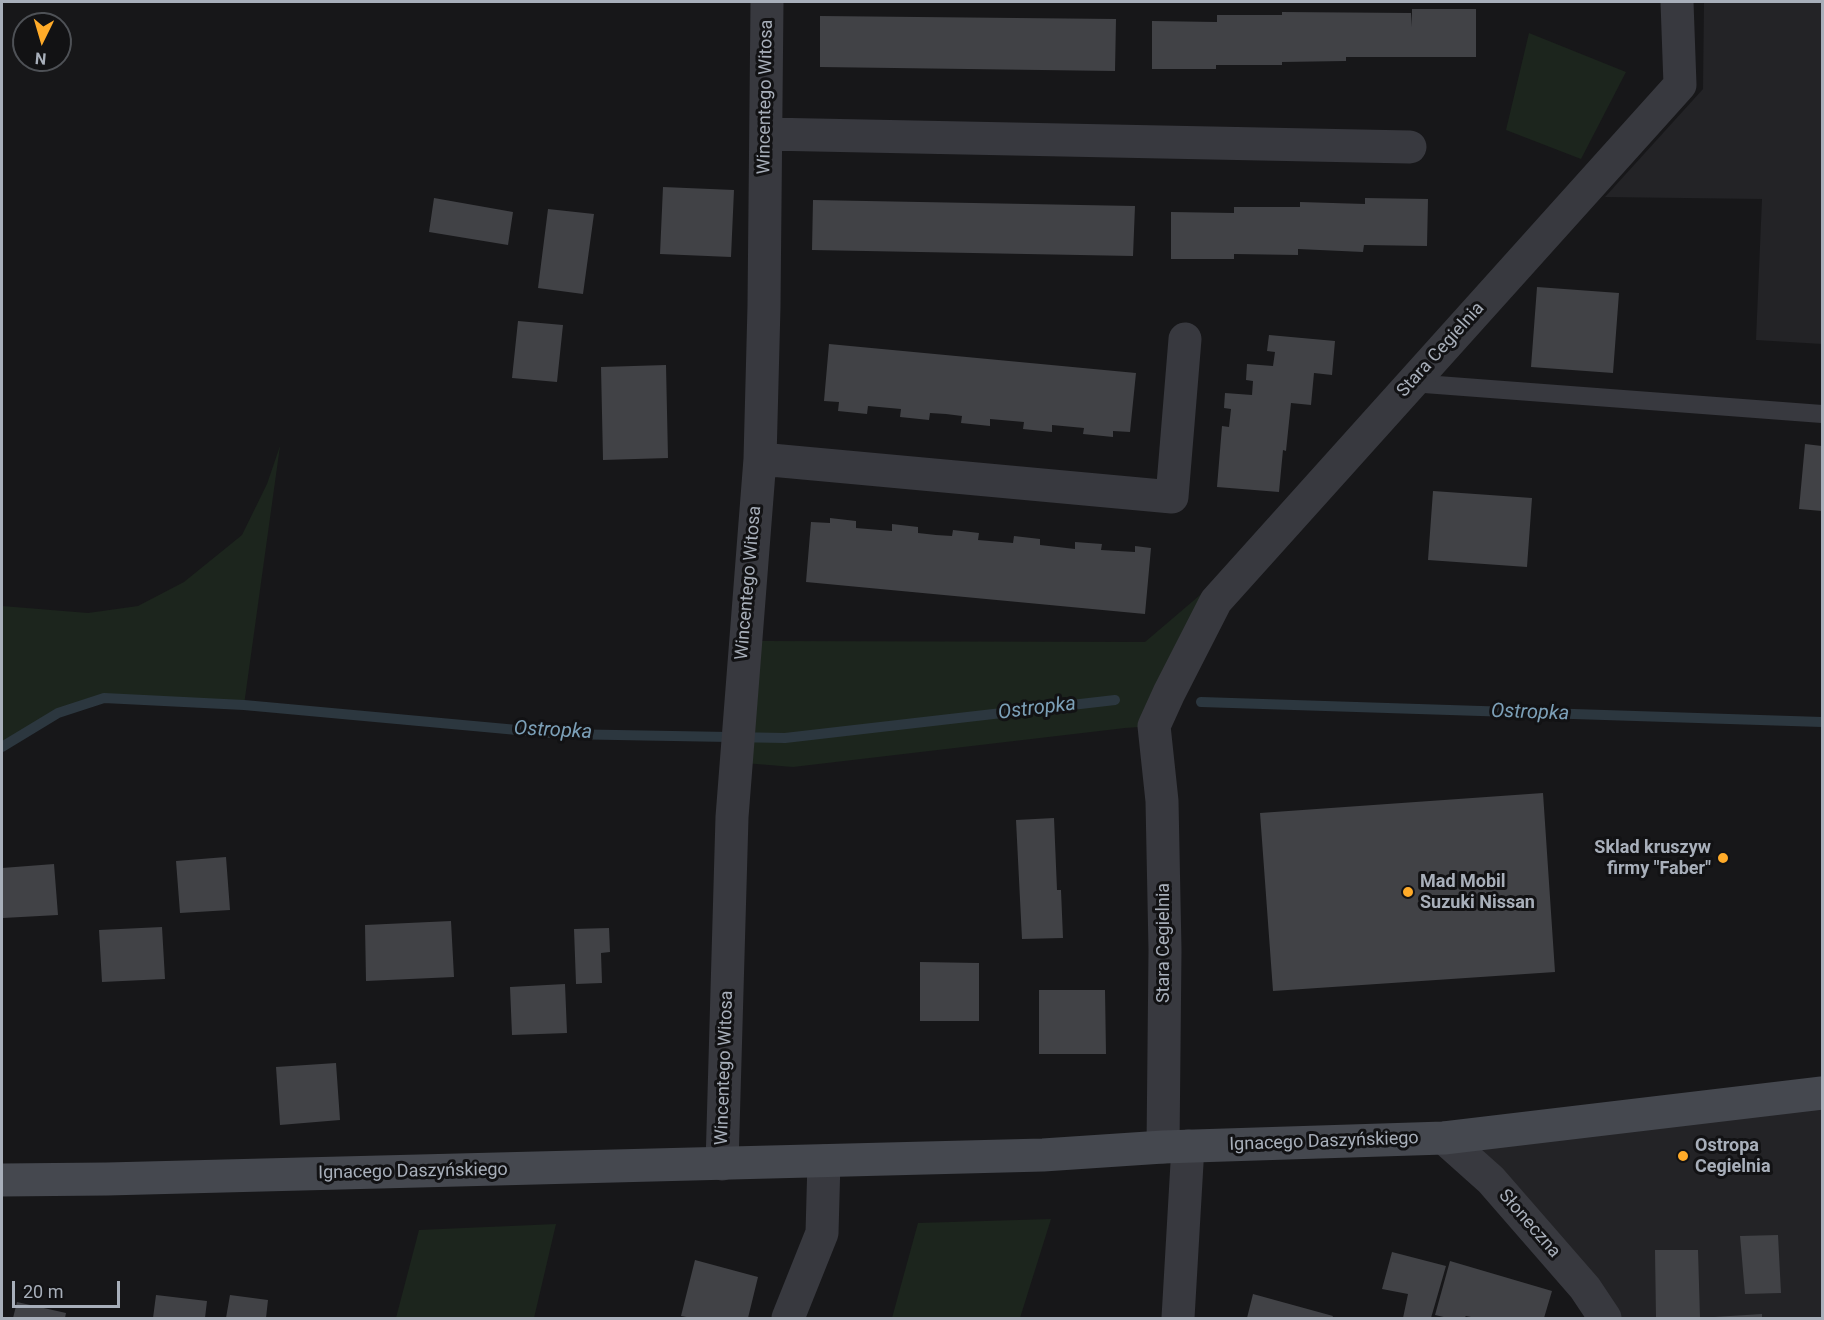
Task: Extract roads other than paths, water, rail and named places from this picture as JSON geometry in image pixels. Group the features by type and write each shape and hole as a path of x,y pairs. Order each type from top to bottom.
{"main road":[{"name":"Ignacego Daszyńskiego","path":"2,1180 1043,1155 1176,1147 1444,1138 1822,1093"}],"street":[{"name":"Wincentego Witosa","path":"722,1164 732,817 760,459 768,2"},
{"name":"Stara Cegielnia","path":"1178,1318 1176,1147 1165,938 1162,801 1154,726 1216,601 1680,85 1677,2"},
{"path":"766,134 1410,147"},
{"path":"760,459 1172,497 1185,339"},
{"name":"Słoneczna","path":"1444,1138 1491,1180 1585,1288 1605,1318"},
{"path":"788,1318 822,1233 824,1161"}],"lane":[{"path":"1412,383 1822,414"}],"waterway":[{"name":"Ostropka","path":"2,747 58,713 104,698 244,705 561,734 785,738 1115,700"},
{"name":"Ostropka","path":"1201,702 1822,722"}],"place":[{"name":"Sklad kruszyw firmy \"Faber\"","path":"1723,858"},
{"name":"Mad Mobil Suzuki Nissan","path":"1408,892"},
{"name":"Ostropa Cegielnia","path":"1683,1156"}]}
